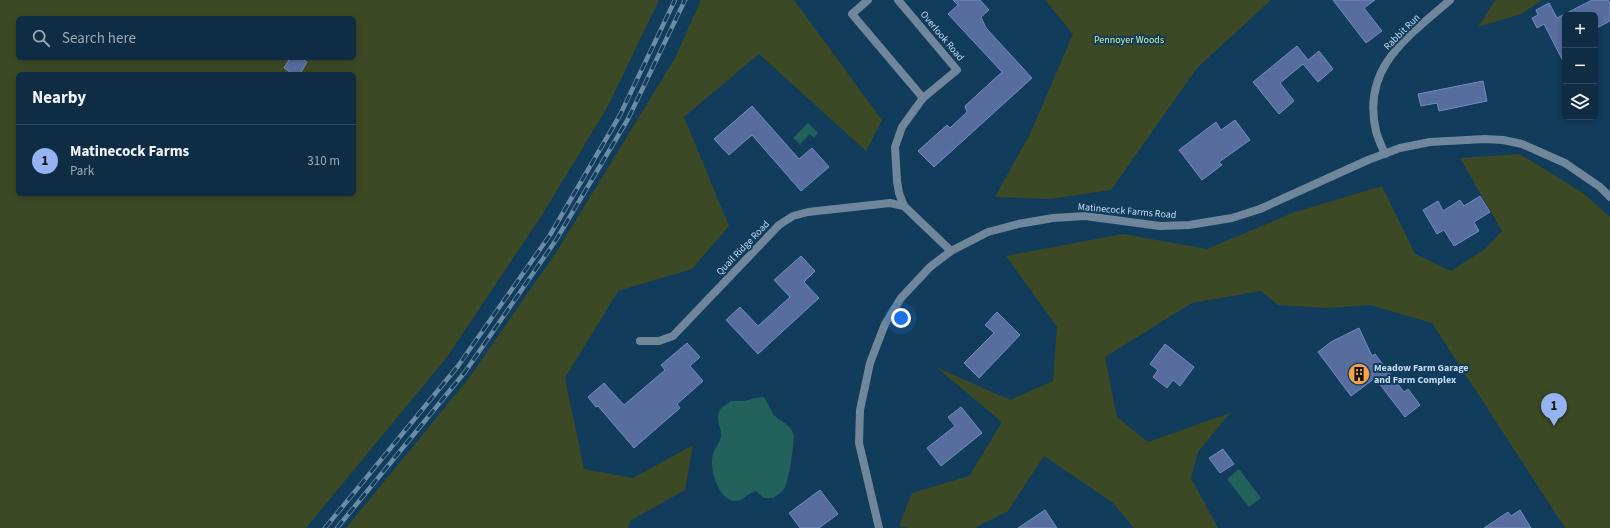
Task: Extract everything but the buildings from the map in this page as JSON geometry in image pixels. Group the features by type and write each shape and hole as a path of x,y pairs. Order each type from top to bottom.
{"street":[{"path":"868,0 852,14 923,98"},
{"name":"Overlook Road","path":"898,0 957,70 923,98 902,128 895,147 897,181 899,193 904,206 950,251"},
{"name":"Rabbit Run","path":"1385,154 1376,132 1373,112 1374,92 1379,74 1391,55 1450,0"},
{"name":"Matinecock Farms Road","path":"879,528 859,443 860,410 870,363 885,324 901,298 930,267 950,251 988,232 1018,224 1053,218 1085,216 1160,226 1189,226 1232,218 1260,209 1368,160 1400,148 1430,142 1485,139 1503,140 1522,144 1565,163 1600,187 1610,197"},
{"name":"Quail Ridge Road","path":"640,341 658,341 673,336 779,225 793,216 808,212 890,203 904,206"}],"green space":[{"path":"0,0 659,0 607,108 542,215 447,357 306,528 0,528"},
{"path":"701,0 794,0 882,120 866,151 759,54 684,117 729,226 692,269 618,291 565,378 584,469 633,478 693,445 685,490 630,521 628,528 346,528 469,378 557,251 675,58"},
{"name":"Pennoyer Woods","path":"1045,0 1271,0 1197,68 1111,190 1050,199 995,197 1030,134 1073,34"},
{"path":"1495,0 1542,0 1521,14 1478,27"},
{"path":"1520,154 1583,193 1610,217 1610,528 1565,528 1432,323 1370,305 1327,308 1278,305 1261,291 1192,303 1105,357 1117,417 1148,442 1230,413 1198,452 1191,478 1218,528 1134,528 1113,503 1044,456 1008,511 974,528 908,528 899,526 912,493 969,476 1002,422 936,367 1010,400 1053,381 1057,327 1006,256 1123,234 1207,249 1295,212 1382,186 1415,254 1451,271 1485,249 1502,231 1460,158"}],"shaded area":[{"path":"808,123 818,133 814,138 810,134 800,144 793,138"},
{"path":"764,397 773,414 792,430 794,437 790,470 785,488 773,498 764,498 756,491 737,501 731,500 721,492 715,479 712,465 713,454 721,437 718,418 719,411 731,401 745,401"},
{"path":"1239,469 1261,498 1249,507 1227,479"}],"railway":[{"path":"325,528 458,366 550,235 620,115 675,0"},
{"path":"337,528 465,372 556,240 628,119 685,0"}],"place":[{"name":"Meadow Farm Garage and Farm Complex","path":"1359,374"},
{"name":"Matinecock Farms","path":"1554,426"}]}
